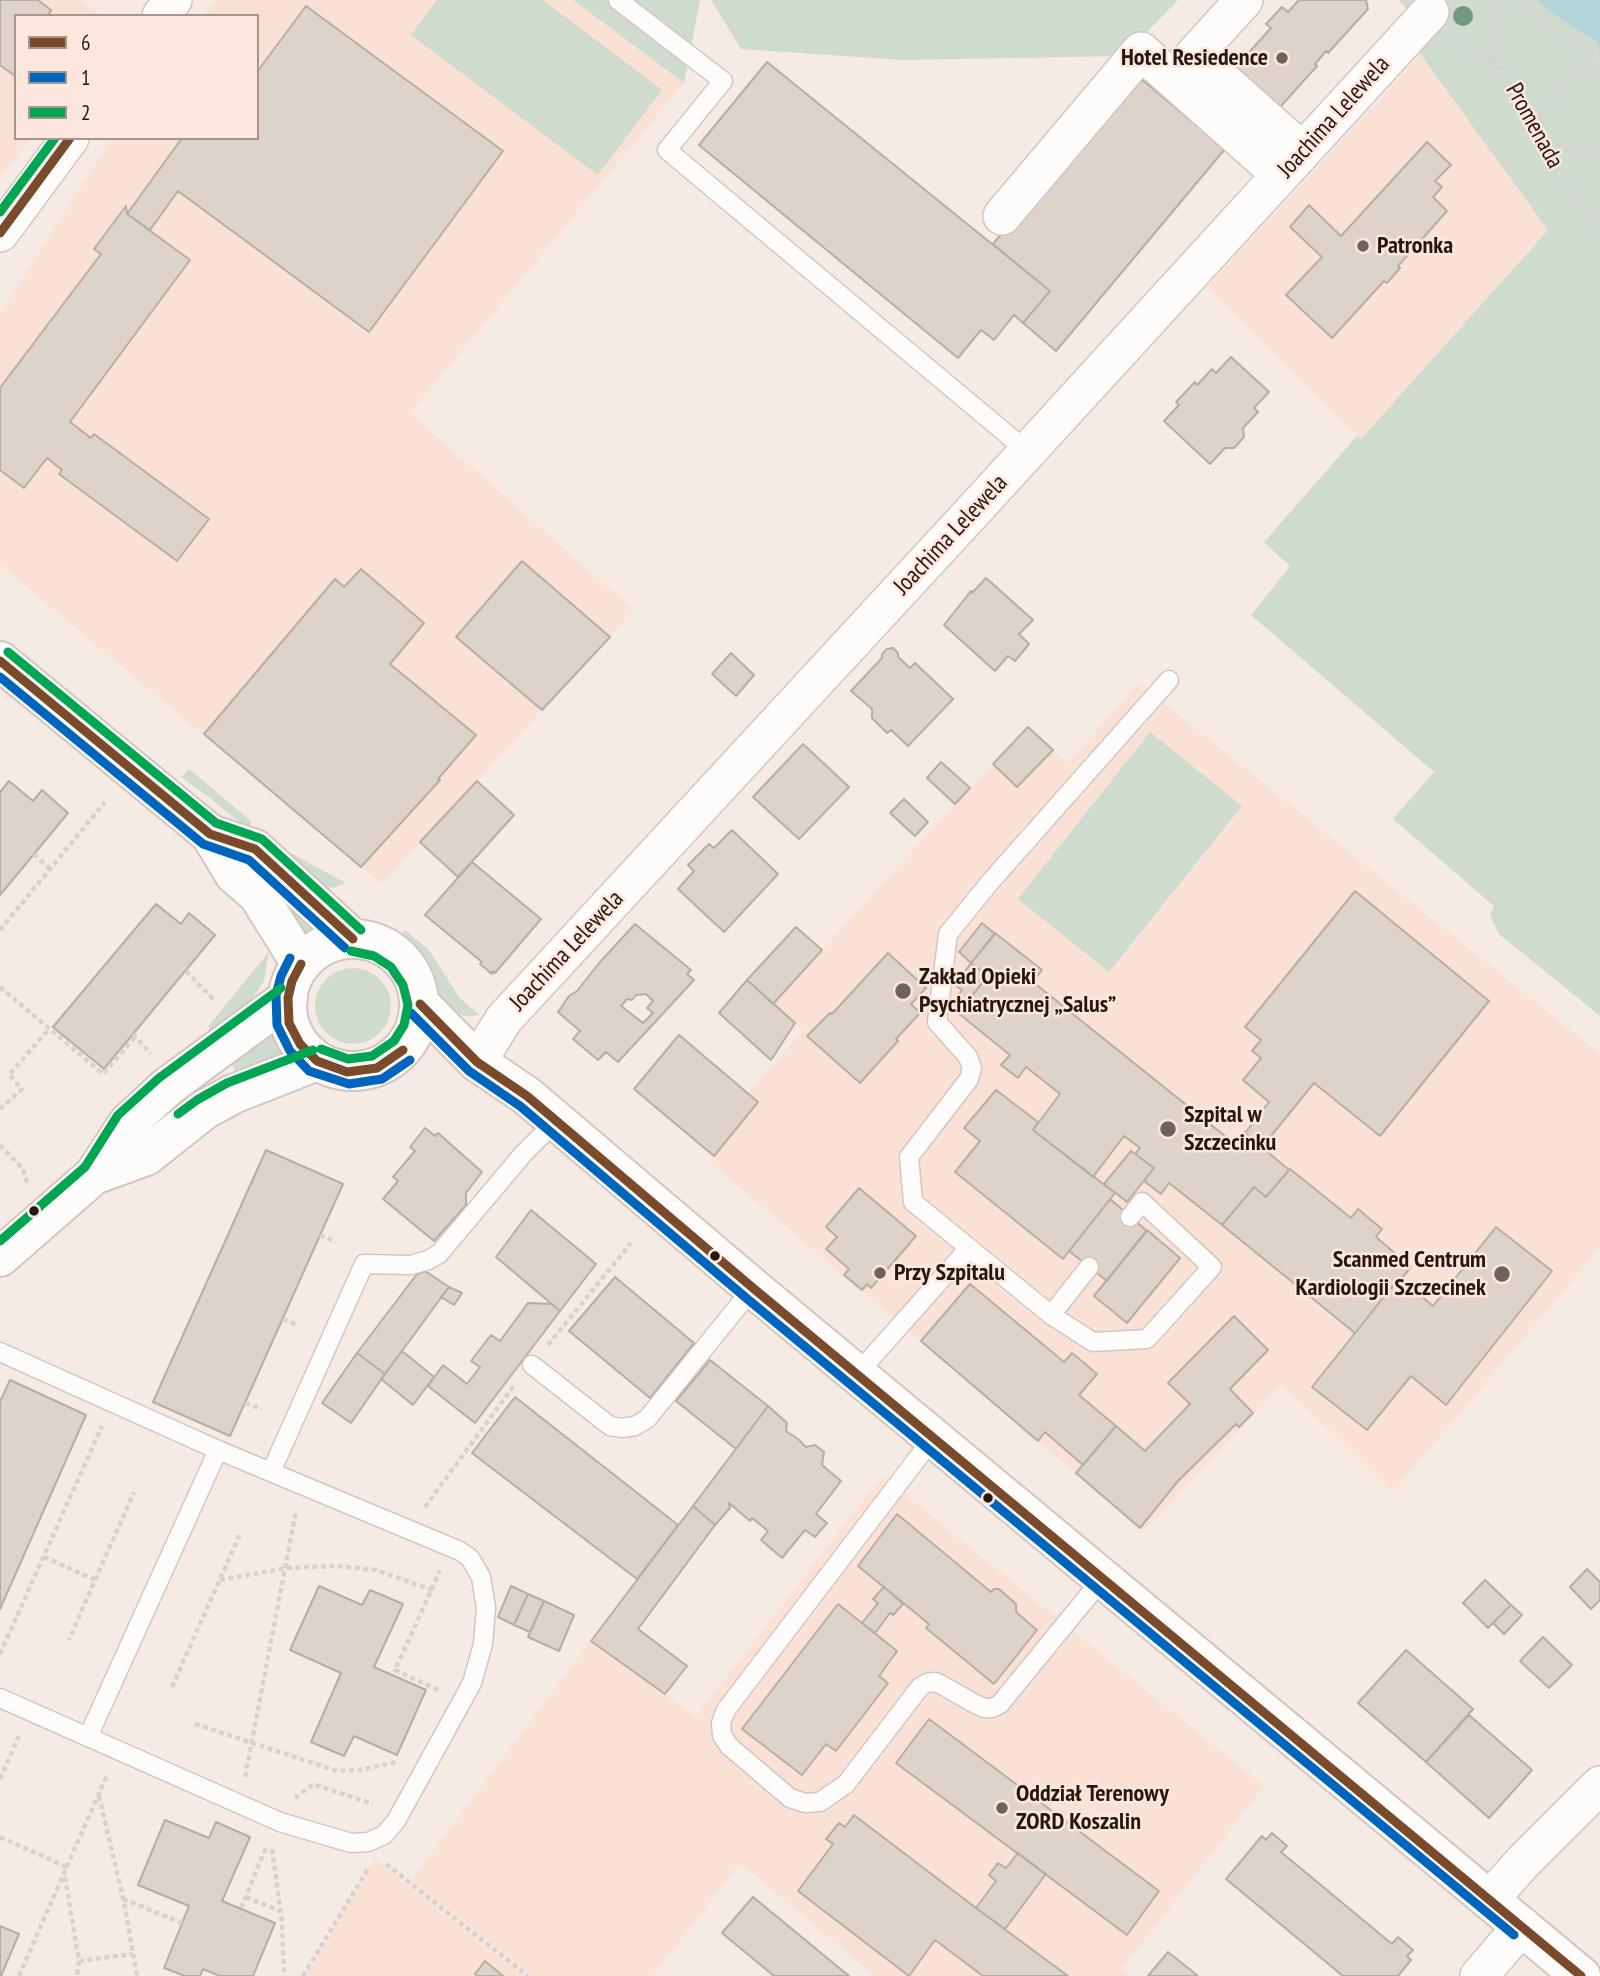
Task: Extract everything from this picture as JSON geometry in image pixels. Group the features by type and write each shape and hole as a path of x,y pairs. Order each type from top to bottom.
{"street":[{"path":"1244,0 1194,55 1292,163"},
{"name":"Joachima Lelewela","path":"477,1062 504,1019 1430,12"},
{"path":"1002,216 1141,51 1292,163"},
{"path":"0,233 70,140"},
{"path":"0,660 210,834 234,874 258,895 294,981 289,1023 300,1044 317,1061 346,1072 377,1068 403,1050 416,1029 420,1004 414,980 400,958 379,944 353,939 316,951 294,981 128,1123 94,1175 0,1256"},
{"path":"210,834 255,849 353,939"},
{"path":"420,1004 477,1062 556,1121 1581,1976"},
{"path":"403,1050 477,1062"},
{"path":"94,1175 146,1156 204,1110 233,1094 317,1061"},
{"path":"1490,1899 1600,1785"},
{"path":"1479,1976 1522,1926"}],"lane":[{"path":"618,0 723,81 667,150 1027,451"},
{"path":"1130,1217 1142,1202 1212,1267 1147,1339 1093,1342 1051,1315 913,1202 909,1157 969,1079 972,1068 968,1057 937,1022 948,934 991,881 1169,680"},
{"path":"271,1472 364,1264 411,1265 439,1254 524,1153 556,1121"},
{"path":"857,1374 969,1248"},
{"path":"1051,1315 1089,1267"},
{"path":"532,1365 610,1426 635,1426 647,1419 753,1288"},
{"path":"0,1352 218,1450 460,1551 470,1558 476,1567 484,1588 486,1608 483,1644 472,1683 397,1821 384,1835 359,1844 276,1820 0,1698"},
{"path":"933,1438 726,1710 721,1723 722,1735 729,1746 790,1798 805,1803 820,1802 846,1784 920,1687 927,1683 942,1685 985,1708 1000,1703 1103,1578"},
{"path":"88,1737 218,1450"}],"path":[{"path":"1493,0 1496,4 1492,39 1494,64"},
{"path":"1510,0 1588,50 1600,48"},
{"name":"Promenada","path":"1430,12 1432,24 1445,41 1477,53 1507,77 1517,90 1539,141 1600,227"},
{"path":"1533,128 1588,50"},
{"path":"1578,65 1600,74"},
{"path":"1539,141 1600,160"},
{"path":"0,930 105,802"},
{"path":"34,854 50,869"},
{"path":"186,971 215,1001"},
{"path":"0,987 103,1074 134,1036 152,1055"},
{"path":"0,1109 22,1088 9,1075 49,1029"},
{"path":"0,1145 23,1169 28,1187"},
{"path":"320,1235 336,1242"},
{"path":"283,1319 299,1326"},
{"path":"245,1402 262,1409"},
{"path":"0,1654 106,1419"},
{"path":"69,1640 134,1492"},
{"path":"239,1804 298,1503"},
{"path":"172,1687 240,1534"},
{"path":"44,1557 96,1580"},
{"path":"443,1565 394,1673 443,1692"},
{"path":"220,1580 286,1568 358,1567 376,1570 432,1590"},
{"path":"195,1724 337,1770 360,1770 404,1760 398,1772"},
{"path":"0,1779 24,1725"},
{"path":"19,1976 112,1764"},
{"path":"276,1820 280,1809 313,1784 378,1806"},
{"path":"99,1794 137,1976"},
{"path":"0,1837 67,1867"},
{"path":"240,1908 270,1838 281,1912 284,1976"},
{"path":"359,1844 528,1976"},
{"path":"303,1976 376,1856"},
{"path":"64,1874 79,1961 77,1976"},
{"path":"246,1896 281,1912"},
{"path":"123,1899 182,1923"},
{"path":"79,1961 134,1954"}],"shaded area":[{"path":"0,0 81,0 99,14 14,14 14,140 29,140 0,178"},
{"path":"216,0 573,0 684,83 410,413 634,610 382,884 0,565 0,314 111,140 259,140 259,14 206,14"},
{"path":"437,0 543,0 662,90 598,175 411,35"},
{"path":"573,0 700,0 684,83"},
{"path":"711,0 1178,0 1124,56 902,60 741,49"},
{"path":"1398,0 1600,0 1600,1016 1499,934 1490,915 1494,906 1393,819 1434,772 1251,615 1290,566 1106,397 1264,542 1357,436 1361,439 1548,230 1421,55 1404,5"},
{"path":"1421,55 1548,229 1361,440 1208,286"},
{"name":"Szpital w Szczecinku","path":"1139,683 1600,1054 1600,1248 1393,1492 1282,1384 1144,1531 710,1162 758,1102 748,1093 803,1031 773,1004 1028,727 1068,763"},
{"path":"1150,732 1242,806 1109,972 1018,899"},
{"path":"189,769 251,821 251,832 181,777"},
{"path":"287,851 346,883 333,888 317,885 278,853"},
{"path":"264,872 325,931 304,941"},
{"path":"405,930 429,950 459,997 479,1015 465,1016 454,1012 431,988 407,950 397,941"},
{"path":"269,952 264,981 257,992 245,1008 209,1036 209,1025"},
{"path":"361,968 374,974 385,985 391,998 389,1021 374,1038 361,1044 345,1044 332,1038 317,1021 315,998 321,985 338,970"},
{"path":"273,1026 288,1058 240,1076 226,1058"},
{"path":"882,1476 1264,1786 1122,1969 1129,1976 875,1976 740,1863 653,1976 533,1976 411,1881 591,1641 696,1717"},
{"path":"375,1859 408,1885 524,1976 306,1976"}],"water":[{"path":"1538,0 1600,0 1600,63 1598,42 1571,26"}],"building":[{"path":"0,0 38,0 51,10 49,14 14,14 14,75 0,65"},
{"name":"Hotel Resiedence","path":"1299,0 1366,0 1368,9 1328,53 1326,51 1315,64 1317,66 1272,116 1225,79 1271,28 1266,24 1282,7 1288,12"},
{"path":"306,6 503,151 369,332 178,191 150,230 127,214 181,140 259,140 259,69"},
{"path":"767,62 1050,291 1023,323 1014,315 994,340 981,330 958,358 699,145"},
{"path":"1135,74 1225,149 1056,351 1023,323 1050,291 993,244"},
{"name":"Patronka","path":"1427,142 1451,165 1435,181 1442,187 1433,197 1447,211 1398,266 1400,268 1387,283 1384,281 1332,338 1286,295 1322,257 1290,227 1309,205 1341,236"},
{"path":"126,206 127,214 190,260 70,422 91,438 94,434 209,519 177,561 59,474 62,470 47,458 24,488 0,470 0,388 101,254 94,249"},
{"path":"1231,357 1269,392 1254,408 1258,412 1243,428 1244,437 1234,448 1225,448 1210,464 1164,421 1179,405 1176,402 1195,382 1197,385 1212,369 1216,373"},
{"path":"522,561 610,637 542,710 456,637"},
{"path":"361,569 424,623 390,664 476,735 438,779 440,780 361,867 204,734 335,579 344,587"},
{"path":"986,578 1033,620 1019,634 1029,644 1015,661 1008,656 995,671 944,625 971,591 972,593"},
{"path":"893,648 910,668 915,663 953,699 908,746 891,730 887,733 872,718 872,709 851,691 882,658 882,654"},
{"path":"731,653 754,675 736,696 712,674"},
{"path":"1028,727 1053,750 1017,787 993,764"},
{"path":"803,744 849,787 799,839 753,797"},
{"path":"941,762 970,788 955,804 927,778"},
{"path":"9,781 33,801 42,790 68,813 0,895 0,792"},
{"path":"477,781 514,815 458,877 420,842"},
{"path":"904,799 928,822 915,836 890,813"},
{"path":"732,830 778,874 724,932 678,889 694,871 688,865 709,844 714,848"},
{"path":"472,862 541,919 492,974 480,964 482,962 425,915"},
{"path":"1355,891 1489,1001 1380,1136 1314,1083 1262,1147 1245,1133 1269,1102 1243,1080 1261,1058 1252,1051 1261,1040 1245,1027"},
{"path":"156,904 181,924 189,913 215,935 104,1069 53,1027"},
{"path":"982,923 995,934 971,963 959,952"},
{"path":"635,924 691,970 687,974 694,980 618,1062 606,1052 598,1060 573,1039 580,1031 558,1012","holes":["646,994 653,1001 647,1008 653,1013 643,1023 621,1006 636,995"]},
{"path":"796,927 822,950 773,1004 747,980"},
{"path":"995,933 1042,970 1033,982 1235,1144 1244,1132 1289,1170 1266,1197 1254,1187 1222,1225 1169,1183 1161,1194 1144,1181 1154,1168 1135,1154 1140,1148 1124,1136 1093,1177 1033,1130 1060,1094 1026,1067 1018,1078 1001,1065 1010,1055 958,1013 988,976 971,963"},
{"path":"888,953 926,988 911,1004 920,1013 860,1083 807,1036 832,1014"},
{"path":"971,963 988,976 958,1013 950,1006 962,990 955,985"},
{"path":"747,980 795,1023 771,1060 719,1013"},
{"path":"679,1035 758,1102 714,1156 634,1089"},
{"path":"996,1090 1038,1122 1033,1130 1115,1193 1063,1259 955,1172 980,1141 964,1128"},
{"path":"425,1128 435,1136 438,1133 482,1172 466,1193 466,1205 434,1241 383,1199 398,1181 393,1177 415,1151 410,1147"},
{"path":"266,1150 343,1184 230,1436 153,1402"},
{"path":"1131,1151 1154,1168 1127,1202 1104,1184"},
{"path":"1290,1169 1351,1218 1358,1209 1382,1229 1376,1237 1411,1267 1355,1333 1222,1225 1254,1187 1266,1197"},
{"path":"859,1188 916,1236 871,1288 867,1284 862,1290 844,1275 849,1269 826,1249 837,1237 826,1227"},
{"path":"1110,1199 1147,1231 1107,1281 1069,1251"},
{"path":"531,1210 596,1264 560,1311 496,1257"},
{"path":"1496,1227 1552,1271 1446,1405 1411,1376 1367,1430 1312,1387 1399,1278 1433,1306"},
{"path":"1147,1230 1180,1258 1127,1323 1094,1296"},
{"path":"425,1271 449,1287 385,1374 357,1353 417,1274"},
{"path":"615,1277 694,1343 650,1398 569,1331"},
{"path":"970,1284 1064,1362 1072,1353 1097,1374 1079,1395 1116,1426 1083,1465 1045,1432 1038,1441 921,1341"},
{"path":"449,1287 462,1293 454,1305 441,1297"},
{"path":"528,1303 552,1304 560,1311 475,1423 428,1386 443,1365 467,1384 480,1367 471,1361 491,1335 500,1341"},
{"path":"1234,1316 1268,1350 1230,1389 1253,1413 1239,1427 1236,1424 1178,1481 1140,1528 1076,1473 1116,1426 1145,1451 1190,1404 1168,1383"},
{"path":"402,1351 434,1377 413,1405 381,1379"},
{"path":"357,1353 385,1374 351,1423 322,1403"},
{"path":"710,1360 768,1406 736,1449 676,1401"},
{"path":"10,1380 86,1415 0,1609 0,1402"},
{"path":"515,1397 678,1525 637,1579 472,1453"},
{"path":"768,1406 787,1423 786,1431 806,1447 815,1445 824,1452 822,1465 841,1481 816,1514 827,1523 815,1537 805,1530 782,1558 761,1540 768,1531 752,1518 750,1521 729,1503 730,1508 715,1525 693,1506"},
{"path":"693,1506 715,1525 638,1629 687,1666 665,1694 591,1641"},
{"path":"897,1514 991,1592 999,1589 1016,1604 1016,1612 1037,1630 994,1684 926,1628 929,1624 858,1566"},
{"path":"1587,1569 1600,1582 1600,1600 1591,1609 1570,1587"},
{"path":"1485,1580 1511,1605 1488,1628 1463,1603"},
{"path":"319,1586 362,1605 370,1590 403,1604 374,1667 426,1690 397,1755 354,1736 344,1756 311,1742 341,1673 290,1650"},
{"path":"511,1586 528,1594 514,1625 498,1617"},
{"path":"884,1587 903,1604 893,1615 890,1613 875,1633 862,1623 878,1603 873,1599"},
{"path":"528,1594 544,1601 530,1632 514,1625"},
{"path":"544,1601 574,1615 559,1651 528,1637"},
{"path":"838,1604 897,1651 879,1676 888,1683 836,1751 826,1744 802,1775 742,1729"},
{"path":"1511,1605 1522,1615 1504,1634 1493,1623"},
{"path":"1543,1637 1572,1665 1549,1688 1520,1661"},
{"path":"1406,1650 1473,1709 1426,1762 1358,1703"},
{"path":"1469,1715 1532,1770 1489,1818 1426,1762"},
{"name":"Oddział Terenowy ZORD Koszalin","path":"929,1719 1159,1891 1127,1935 896,1763"},
{"path":"854,1815 1068,1976 983,1976 935,1940 909,1976 798,1891 833,1844 826,1839 839,1823 845,1827"},
{"path":"165,1820 209,1838 216,1822 250,1837 222,1901 275,1923 253,1976 220,1976 203,1969 200,1976 185,1976 164,1968 189,1906 138,1885"},
{"path":"1272,1833 1287,1846 1281,1852 1392,1944 1398,1937 1413,1950 1407,1956 1411,1960 1398,1976 1343,1976 1226,1879 1262,1836 1266,1840"},
{"path":"1018,1853 1046,1874 1005,1929 976,1908 996,1881 989,1875 998,1863 1006,1868"},
{"path":"753,1897 849,1976 774,1976 722,1933"},
{"path":"0,1926 19,1934 1,1976 0,1976"},
{"path":"1168,1952 1198,1976 1148,1976"},
{"path":"485,1961 503,1976 477,1976 475,1974"}],"transit line":[{"name":"2","path":"0,212 54,140"},
{"name":"6","path":"0,233 69,140"},
{"name":"2","path":"8,652 216,823 262,839 361,930"},
{"name":"6","path":"0,661 210,834 255,849 353,939"},
{"name":"1","path":"0,677 203,844 249,860 345,948"},
{"name":"2","path":"321,1049 348,1059 372,1056 394,1041 404,1025 408,1005 403,985 391,967 374,956 351,951"},
{"name":"1","path":"290,958 276,995 277,1025 290,1051 309,1071 349,1084 382,1079 410,1060"},
{"name":"6","path":"301,964 292,981 288,998 289,1023 300,1044 317,1061 347,1072 377,1068 403,1050"},
{"name":"2","path":"0,1241 85,1167 118,1115 159,1078 281,988"},
{"name":"6","path":"420,1004 477,1062 527,1096 753,1288 1581,1976"},
{"name":"1","path":"411,1013 469,1071 520,1106 745,1297 1514,1935"},
{"name":"2","path":"178,1114 227,1083 313,1050"}],"place":[{"name":"Hotel Resiedence","path":"1282,58"},
{"name":"Patronka","path":"1363,246"},
{"name":"Zakład Opieki Psychiatrycznej „Salus”","path":"903,991"},
{"name":"Szpital w Szczecinku","path":"1168,1129"},
{"name":"Przy Szpitalu","path":"880,1273"},
{"name":"Scanmed Centrum Kardiologii Szczecinek","path":"1502,1274"},
{"name":"Oddział Terenowy ZORD Koszalin","path":"1002,1808"}]}
